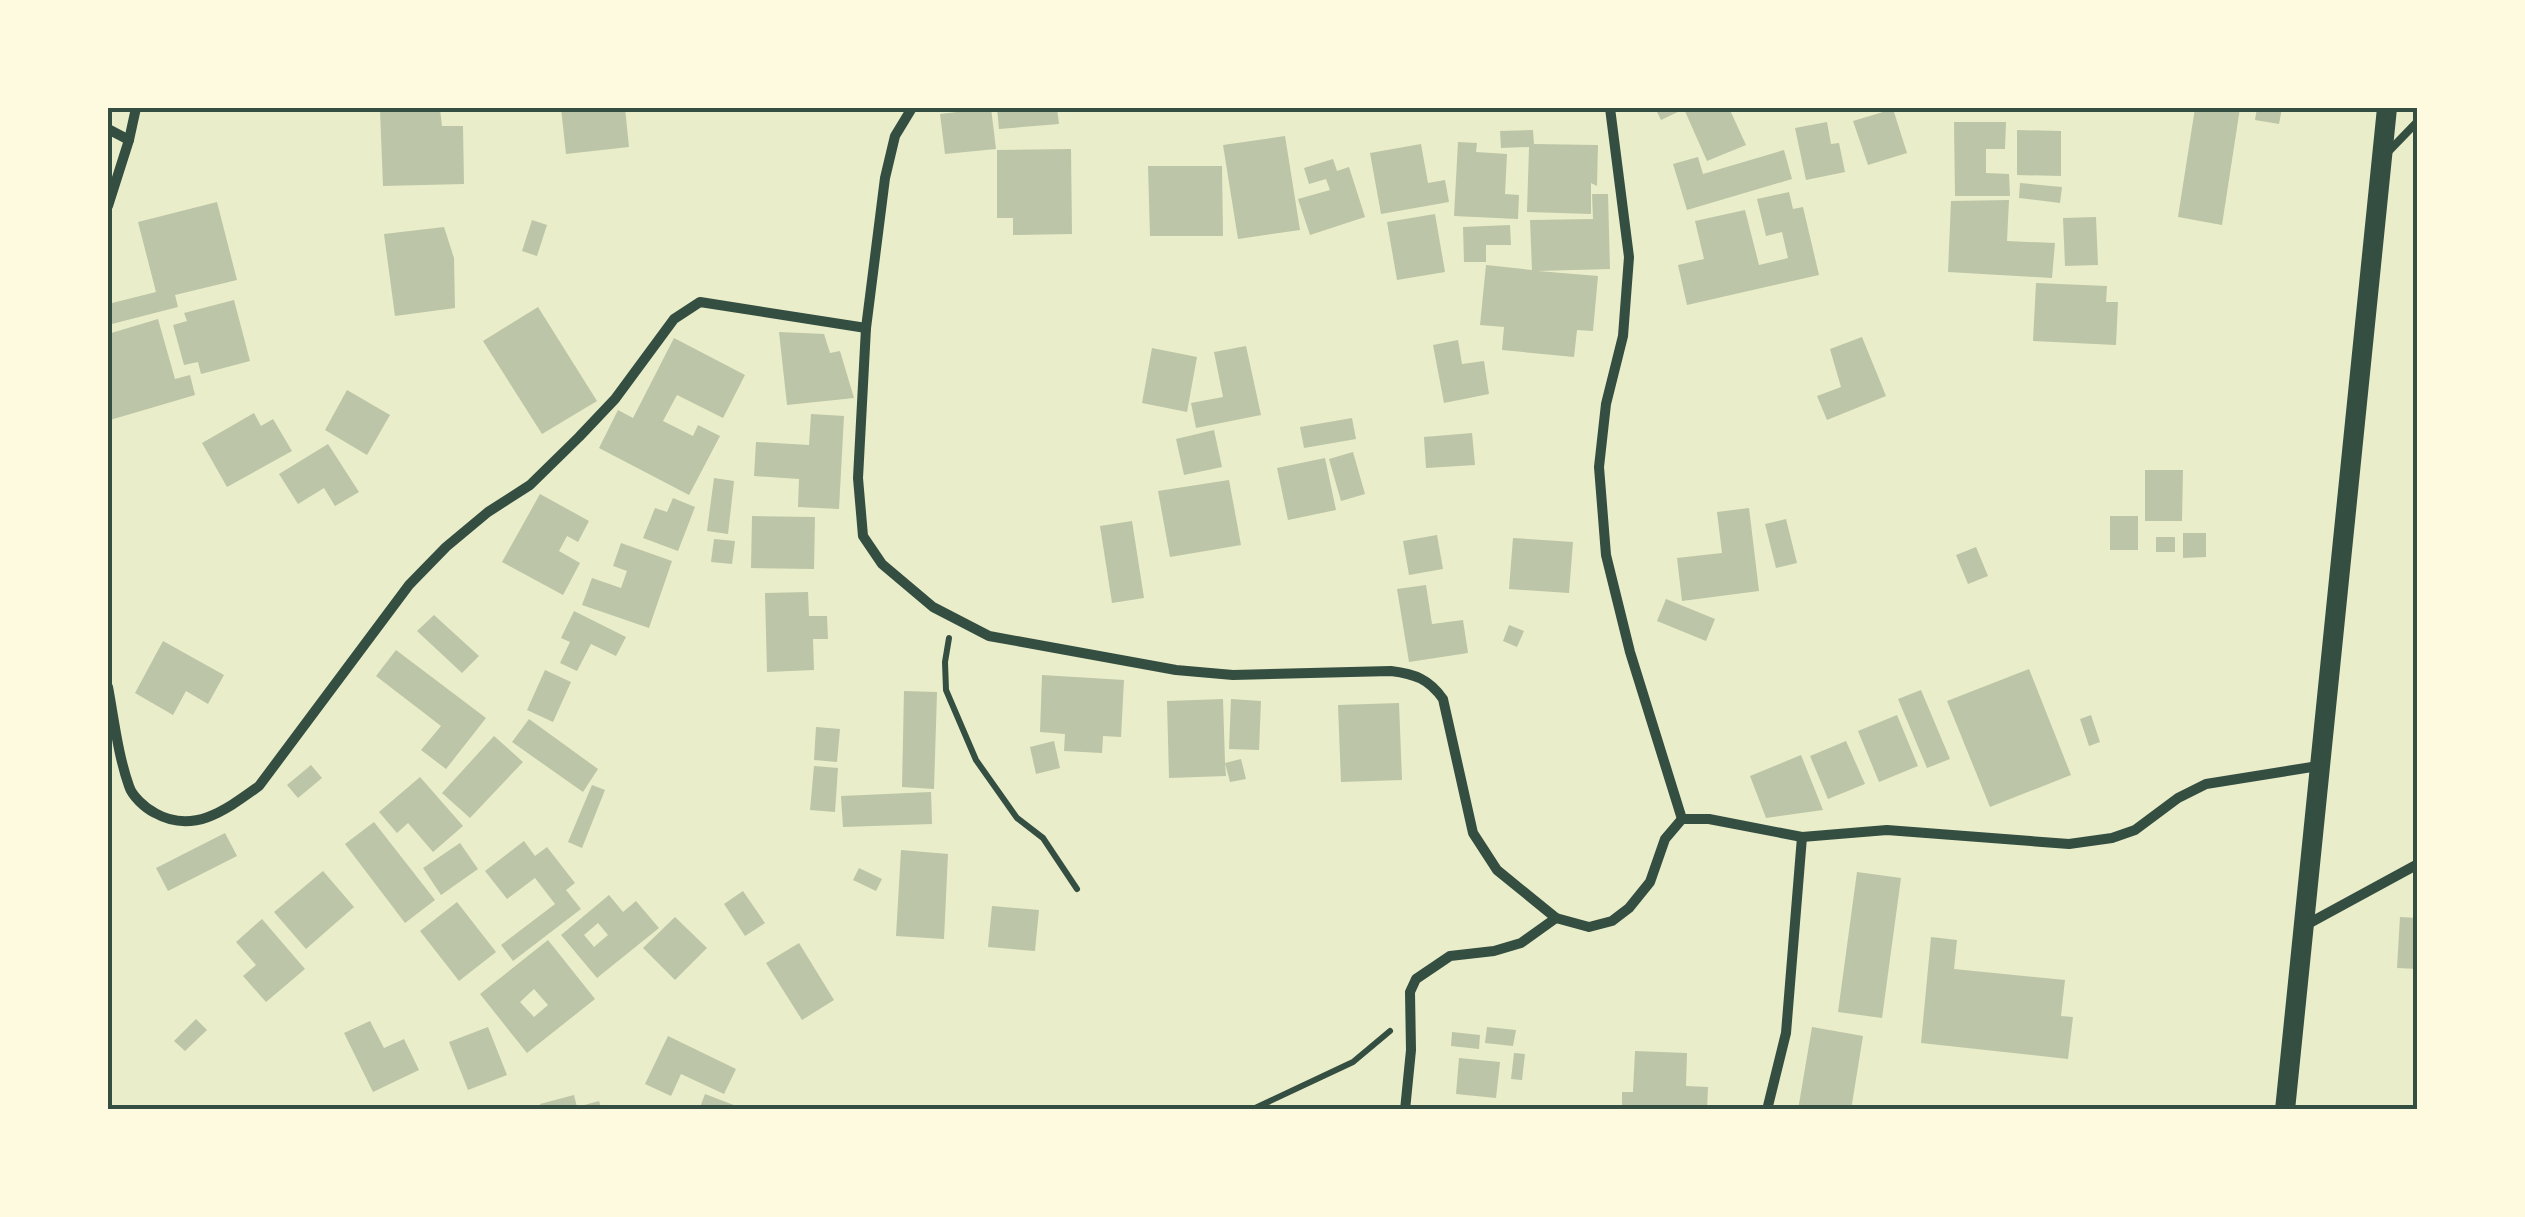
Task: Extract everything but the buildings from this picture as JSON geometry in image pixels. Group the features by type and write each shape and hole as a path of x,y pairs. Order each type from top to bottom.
{"main road":[{"path":"2285,1110 2387,108"}],"street":[{"path":"108,206 136,108"},
{"path":"912,108 895,136 885,178 866,328 858,478 862,536 882,564 933,607 989,636 1176,670 1233,674 1391,671 1413,674 1433,684 1444,699 1473,833 1497,870 1556,918 1588,927 1612,921 1629,908 1650,882 1665,839 1682,818"},
{"path":"1610,108 1630,257 1623,336 1606,404 1599,467 1606,555 1630,652 1682,818"},
{"path":"108,128 129,140"},
{"path":"108,687 130,790 149,810 171,822 199,822 230,807 259,786 409,584 446,547 530,484 579,438 614,400 674,320 700,302 866,328"},
{"path":"1682,818 1709,819 1802,837 1887,830 2069,844 2112,838 2135,830 2178,798 2206,784 2318,766"},
{"path":"1767,1110 1786,1033 1802,837"},
{"path":"2303,926 2418,864"},
{"path":"1405,1110 1411,1050 1410,992 1424,971 1450,956 1522,943 1556,918"}],"lane":[{"path":"2382,158 2418,121"}],"path":[{"path":"953,617 944,662 946,690 976,760 1017,818 1043,838 1077,889"},
{"path":"1251,1110 1353,1062 1410,1015"}]}
